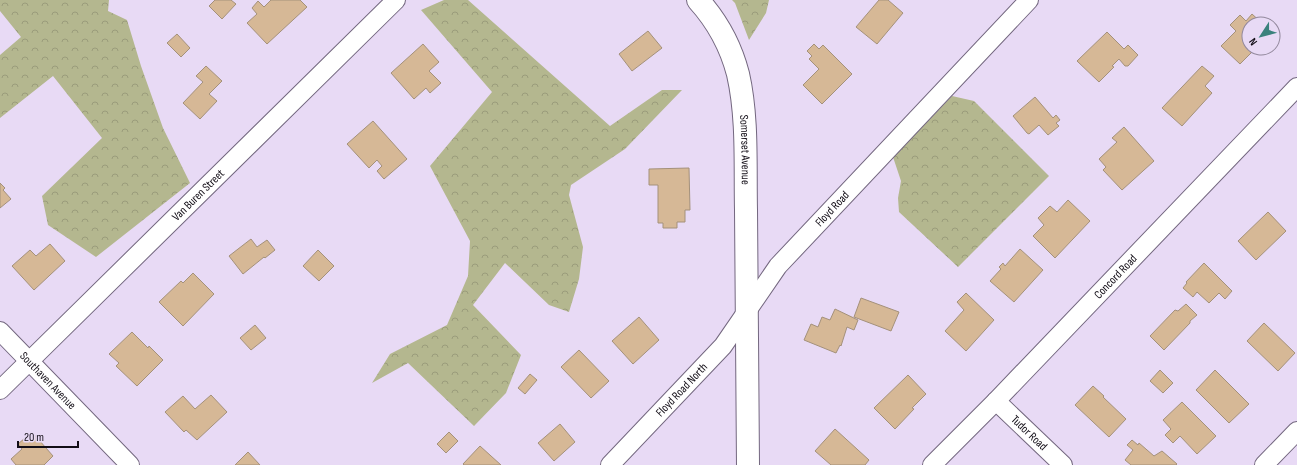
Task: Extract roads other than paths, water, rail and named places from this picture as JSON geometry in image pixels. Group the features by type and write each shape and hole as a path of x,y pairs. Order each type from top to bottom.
{"street":[{"name":"Van Buren Street","path":"0,390 396,0"},
{"name":"Somerset Avenue","path":"698,0 720,29 727,44 738,74 742,96 744,126 747,310"},
{"name":"Floyd Road","path":"747,310 778,266 1029,0"},
{"name":"Concord Road","path":"932,465 996,401 1297,87"},
{"name":"Floyd Road North","path":"610,465 723,346 747,310"},
{"path":"747,310 748,465"},
{"name":"Southaven Avenue","path":"0,331 130,465"},
{"name":"Tudor Road","path":"996,401 1062,465"},
{"path":"1264,465 1297,431"}]}
